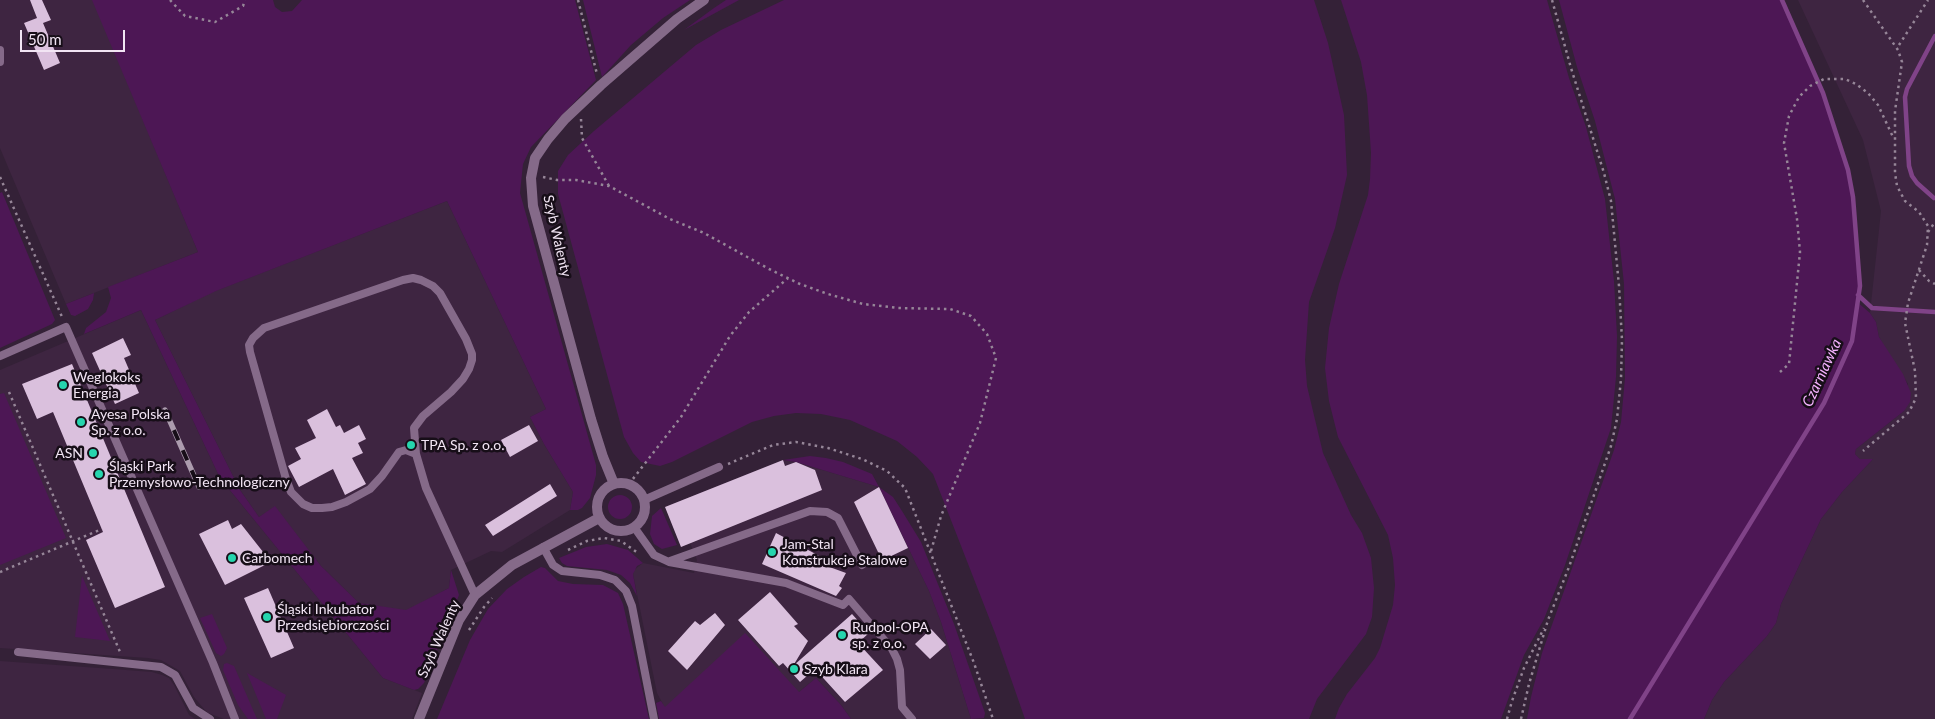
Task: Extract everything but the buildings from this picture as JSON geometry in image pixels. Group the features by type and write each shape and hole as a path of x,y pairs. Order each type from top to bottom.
{"street":[{"name":"Szyb Walenty","path":"614,484 603,458 591,419 533,206 531,178 534,158 548,138 579,105 640,49 704,0"},
{"path":"614,484 629,484 636,488 644,500 643,515 634,527 627,530 611,529 599,518 597,511 598,498 602,491 614,484"},
{"name":"Szyb Walenty","path":"418,719 459,620 475,595 512,565 542,547 599,518"}],"lane":[{"path":"0,50 0,62"},
{"path":"416,454 406,450 399,452 370,489 346,502 322,508 312,508 303,504 295,497 288,486 250,352 249,345 253,338 264,328 403,280 413,278 421,280 433,286 440,293 466,339 472,354 472,360 463,379 452,392 423,416 414,428 416,454 426,488 475,595"},
{"path":"0,356 66,327 235,719"},
{"path":"644,500 719,467"},
{"path":"668,562 810,511 827,512 838,518 862,565"},
{"path":"634,527 654,555 668,562 786,583 843,605 849,599 892,650 900,670 902,707 912,719"},
{"path":"542,547 553,565 562,572 600,575 616,580 626,591 632,606 654,719"},
{"path":"18,652 152,665 170,671 181,682 194,708 210,719"}],"path":[{"path":"170,0 185,16 215,22 243,6 245,0"},
{"path":"578,0 595,66"},
{"path":"1521,719 1548,620 1611,446 1620,395 1622,340 1611,201 1552,0"},
{"path":"1863,0 1898,50 1902,62 1895,111 1893,155 1897,186 1928,226 1927,245 1908,303 1905,323 1915,371 1916,398 1910,412 1863,451"},
{"path":"1899,45 1928,0"},
{"path":"1780,372 1789,364 1800,252 1798,219 1784,143 1790,116 1799,97 1810,86 1830,78 1845,79 1868,93 1878,106 1894,138"},
{"path":"579,105 582,138 609,186"},
{"path":"0,177 66,327"},
{"path":"531,178 549,177 556,180 576,180 609,186 670,219 704,233 738,253 788,278 828,294 862,304 898,308 950,309 971,316 987,334 996,358 980,423 941,516 931,551"},
{"path":"1927,233 1935,222"},
{"path":"1919,270 1929,281 1935,284"},
{"path":"629,484 681,417 730,336 749,312 788,278"},
{"path":"9,392 124,663"},
{"path":"719,467 773,445 796,442 828,448 862,459 887,471 906,488 981,681 993,719"},
{"path":"0,572 102,529"},
{"path":"549,559 596,538 621,541 639,554"},
{"path":"469,630 484,607 494,597"},
{"path":"1507,719 1524,668 1548,620"}],"shaded area":[{"path":"0,0 93,0 198,252 66,304 0,148"},
{"path":"92,0 273,0 275,7 282,12 292,11 302,0 575,0 596,80 531,147 523,164 520,193 596,465 596,475 590,498 582,508 570,510 573,492 530,417 546,409 447,201 216,291 155,320 240,490 259,517 275,506 321,566 359,603 406,610 449,588 451,570 459,595 424,683 418,689 414,690 383,678 220,478 141,310 84,334 86,328 106,312 111,298 108,287 198,252"},
{"path":"583,0 690,0 663,18 631,45 602,77"},
{"path":"726,0 739,0 684,30 714,8"},
{"path":"784,0 1314,0 1328,43 1344,115 1347,175 1335,228 1309,302 1305,360 1307,386 1323,453 1351,515 1362,533 1371,558 1374,588 1372,617 1366,634 1317,699 1309,719 1025,719 995,633 933,474 917,457 897,441 850,420 821,414 796,413 774,416 752,422 672,462 660,466 641,462 633,453 624,437 558,194 558,171 568,155 594,131 696,45 721,30"},
{"path":"1341,0 1547,0 1569,78 1586,127 1605,199 1614,281 1617,336 1616,377 1611,428 1565,565 1544,619 1524,655 1501,719 1335,719 1347,694 1375,658 1380,648 1393,605 1395,585 1393,558 1388,535 1338,437 1329,401 1325,368 1329,328 1339,284 1368,195 1370,179 1371,153 1367,95 1361,62"},
{"path":"1559,0 1782,0 1823,93 1848,170 1853,197 1860,286 1857,302 1870,313 1876,322 1879,337 1903,374 1911,393 1910,402 1904,411 1856,449 1855,454 1860,459 1873,459 1842,492 1821,519 1781,604 1776,623 1767,636 1724,682 1712,700 1704,719 1527,719 1542,653 1614,450 1621,422 1625,378 1624,284 1615,199 1595,121 1577,67"},
{"path":"1798,0 1935,0 1935,719 1704,719 1712,700 1724,682 1767,636 1776,623 1781,604 1821,519 1842,492 1873,459 1860,459 1855,454 1856,449 1904,411 1908,384 1879,337 1876,322 1870,313 1881,211 1863,140"},
{"path":"2,192 55,320 52,324 0,348 0,193"},
{"path":"447,201 546,409 530,417 573,492 570,510 502,552 491,551 451,570 449,588 406,611 359,603 321,566 275,507 259,517 240,490 155,320 210,293"},
{"path":"94,293 93,300 88,309 75,316 71,315 66,304"},
{"path":"141,310 220,478 383,678 422,693 412,719 224,719 208,713 194,697 180,671 161,660 0,648 0,370"},
{"path":"4,393 66,538 0,565 0,394"},
{"path":"810,456 843,462 872,474 879,487 796,462 783,460"},
{"path":"783,460 796,462 879,487 929,591 941,622 971,719 851,719 816,678 799,692 665,708 657,693 633,574 634,570 643,563 694,573 697,560 690,543 681,547 665,507"},
{"path":"879,487 893,497 921,542 954,624 985,713 984,718 971,719 941,622 929,591"},
{"path":"620,495 628,499 632,507 628,515 620,519 612,515 608,507 612,499"},
{"path":"661,508 677,545 662,549 654,544 650,534 652,516"},
{"path":"607,544 628,550 643,563 637,566 633,574 637,596 630,583 621,575 607,570 567,566 559,558 586,547"},
{"path":"541,567 545,568 558,581 573,584 603,585 618,593 623,604 649,719 437,719 470,640 488,609 507,589"},
{"path":"82,576 110,641 75,637"},
{"path":"212,614 227,648 221,656 216,653 200,618"},
{"path":"745,633 799,692 816,678 851,719 659,719 656,703 661,701 665,707"},
{"path":"0,661 152,672 169,678 189,715 195,719 0,719"},
{"path":"227,663 234,666 257,719 248,719 238,705 223,670 224,664"},
{"path":"247,673 286,695 277,719 266,719"}],"waterway":[{"name":"Czarniawka","path":"1630,719 1824,403 1852,341 1860,286 1853,197 1848,170 1823,93 1782,0"},
{"path":"1934,198 1917,183 1912,176 1909,166 1905,97 1907,89 1935,36"},
{"path":"1858,295 1872,308 1935,312"}],"railway":[{"path":"165,410 199,487"}],"place":[{"name":"Weglokoks Energia","path":"63,385"},
{"name":"Ayesa Polska Sp. z o.o.","path":"81,422"},
{"name":"TPA Sp. z o.o.","path":"411,445"},
{"name":"ASN","path":"93,453"},
{"name":"Śląski Park Przemysłowo-Technologiczny","path":"99,474"},
{"name":"Jam-Stal Konstrukcje Stalowe","path":"772,552"},
{"name":"Carbomech","path":"232,558"},
{"name":"Śląski Inkubator Przedsiębiorczości","path":"267,617"},
{"name":"Rudpol-OPA sp. z o.o.","path":"842,635"},
{"name":"Szyb Klara","path":"794,669"}]}
